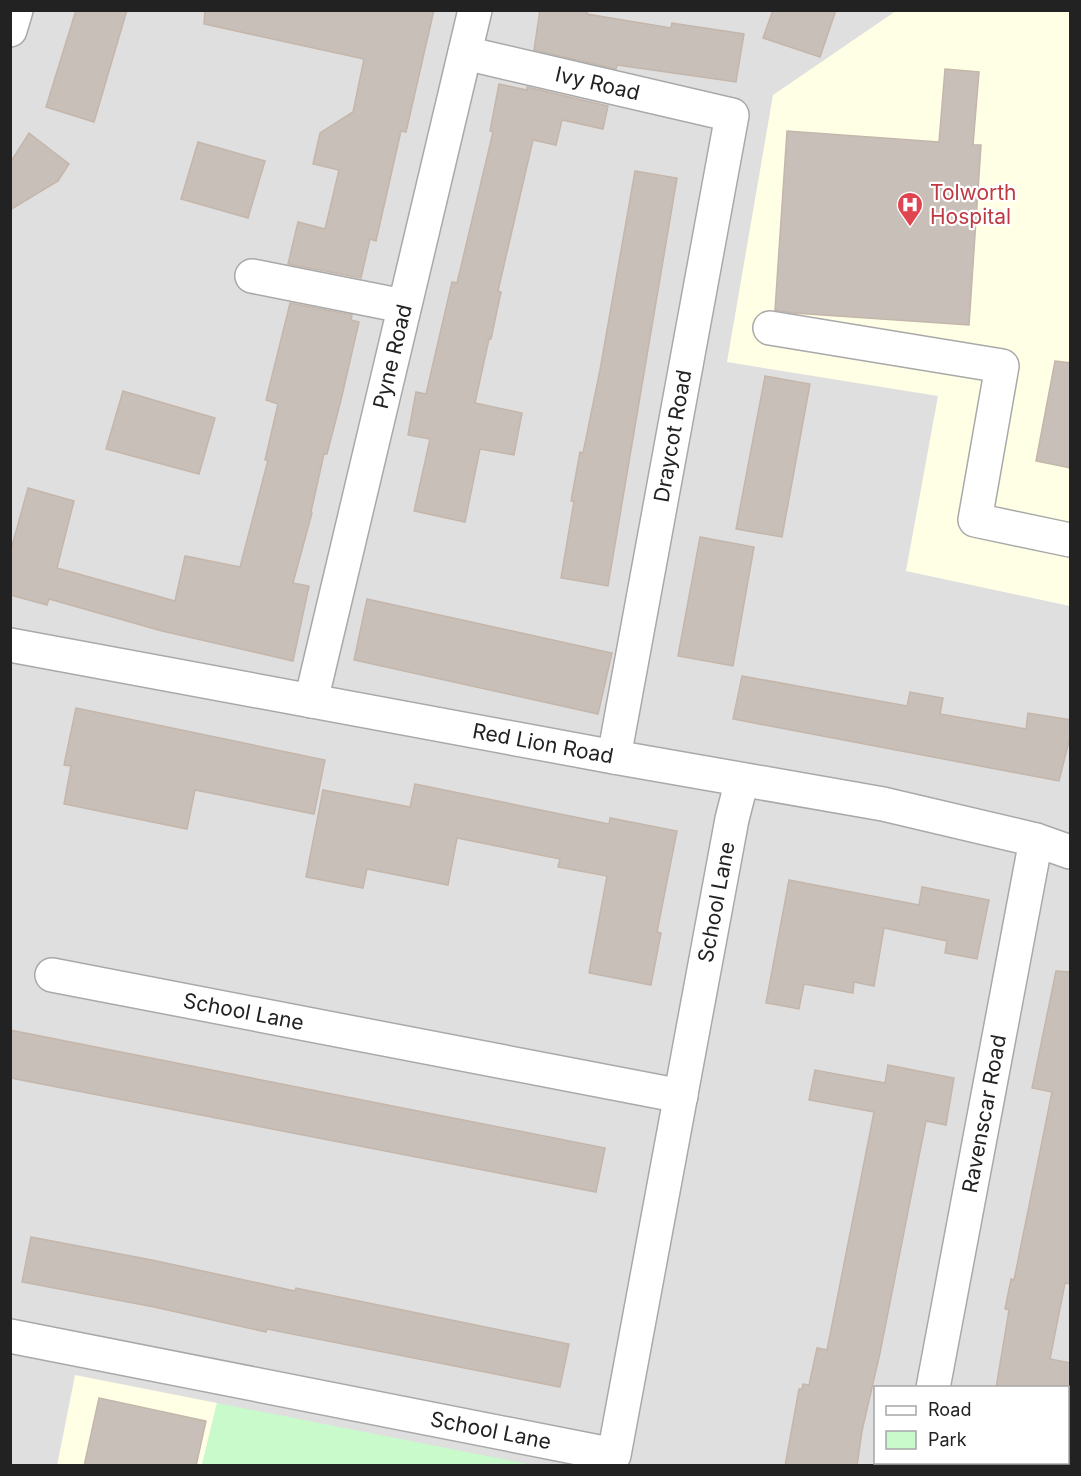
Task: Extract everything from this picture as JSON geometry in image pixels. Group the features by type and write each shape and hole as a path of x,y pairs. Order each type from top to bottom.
{"street":[{"path":"10,30 16,10"},
{"name":"Pyne Road","path":"311,701 475,10"},
{"name":"Ivy Road","path":"465,53 732,115"},
{"name":"Draycot Road","path":"614,757 732,115"},
{"path":"252,276 403,306"},
{"path":"770,328 1002,366 975,520 1071,540"},
{"name":"Red Lion Road","path":"10,645 614,757 883,804 1036,840 1071,852"},
{"name":"School Lane","path":"10,1336 614,1455 741,780"},
{"name":"Ravenscar Road","path":"933,1386 1036,840"},
{"name":"School Lane","path":"52,975 681,1096"}],"shaded area":[{"path":"10,11 1070,11 1070,1465 11,1465"},
{"name":"Tolworth Hospital","path":"896,11 1070,11 1070,606 906,571 938,396 727,362 773,95"},
{"path":"75,1375 217,1403 202,1465 57,1466"}],"green space":[{"path":"217,1403 533,1465 202,1465"}],"building":[{"path":"76,10 127,10 94,122 46,107"},
{"path":"205,10 434,10 406,132 401,131 376,241 370,239 361,278 288,264 298,222 325,229 339,170 313,164 320,133 353,112 364,59 204,24"},
{"path":"540,10 587,10 587,14 671,28 672,23 744,34 736,82 617,65 616,69 534,50"},
{"path":"773,10 836,10 820,57 763,38"},
{"path":"945,69 979,72 973,145 981,145 969,325 775,310 787,131 939,142"},
{"path":"499,84 527,90 527,87 608,106 603,129 562,120 556,145 533,140 498,291 501,292 491,339 489,339 475,403 522,413 514,455 480,449 465,522 414,511 430,439 408,435 416,392 426,394 452,282 457,283 493,132 490,131"},
{"path":"29,133 69,164 58,181 10,210 10,163"},
{"path":"198,142 265,161 248,218 181,199"},
{"path":"635,171 677,178 608,586 561,578 574,501 571,501 580,452 583,453 600,370"},
{"path":"290,303 352,315 351,320 359,322 293,583 309,586 293,661 162,631 49,599 47,605 10,595 10,553 28,488 74,501 57,568 175,601 185,556 240,567 268,460 265,460 278,404 266,400"},
{"path":"1055,361 1071,363 1071,468 1036,461"},
{"path":"765,376 810,384 782,537 736,529"},
{"path":"123,391 215,418 199,474 106,449"},
{"path":"700,537 754,547 733,666 678,656"},
{"path":"367,599 612,653 598,714 354,660"},
{"path":"742,676 907,706 910,692 943,698 940,714 1026,729 1028,713 1071,720 1071,733 1059,781 733,719"},
{"path":"76,708 325,760 314,814 195,790 187,829 64,804 71,766 64,765"},
{"path":"415,784 609,824 610,818 677,831 657,932 661,933 651,985 589,973 607,876 558,867 560,859 457,838 448,885 367,869 363,888 306,877 323,790 410,807"},
{"path":"789,880 919,905 922,887 989,900 977,959 945,953 947,941 884,928 874,986 854,982 853,993 804,984 799,1009 766,1003"},
{"path":"1056,971 1071,972 1071,1284 1065,1283 1050,1359 1071,1363 1071,1388 1069,1386 996,1386 1009,1310 1005,1309 1011,1279 1014,1280 1052,1092 1032,1088"},
{"path":"10,1030 605,1148 596,1192 10,1078"},
{"path":"888,1065 954,1078 946,1125 926,1121 880,1353 862,1431 857,1466 785,1466 799,1389 802,1389 803,1384 809,1385 817,1348 827,1350 874,1112 809,1100 815,1070 885,1083"},
{"path":"31,1237 569,1344 560,1387 267,1329 266,1332 154,1307 22,1282"},
{"path":"99,1398 206,1421 196,1466 84,1466"}],"place":[{"name":"Tolworth Hospital","path":"910,228"}]}
